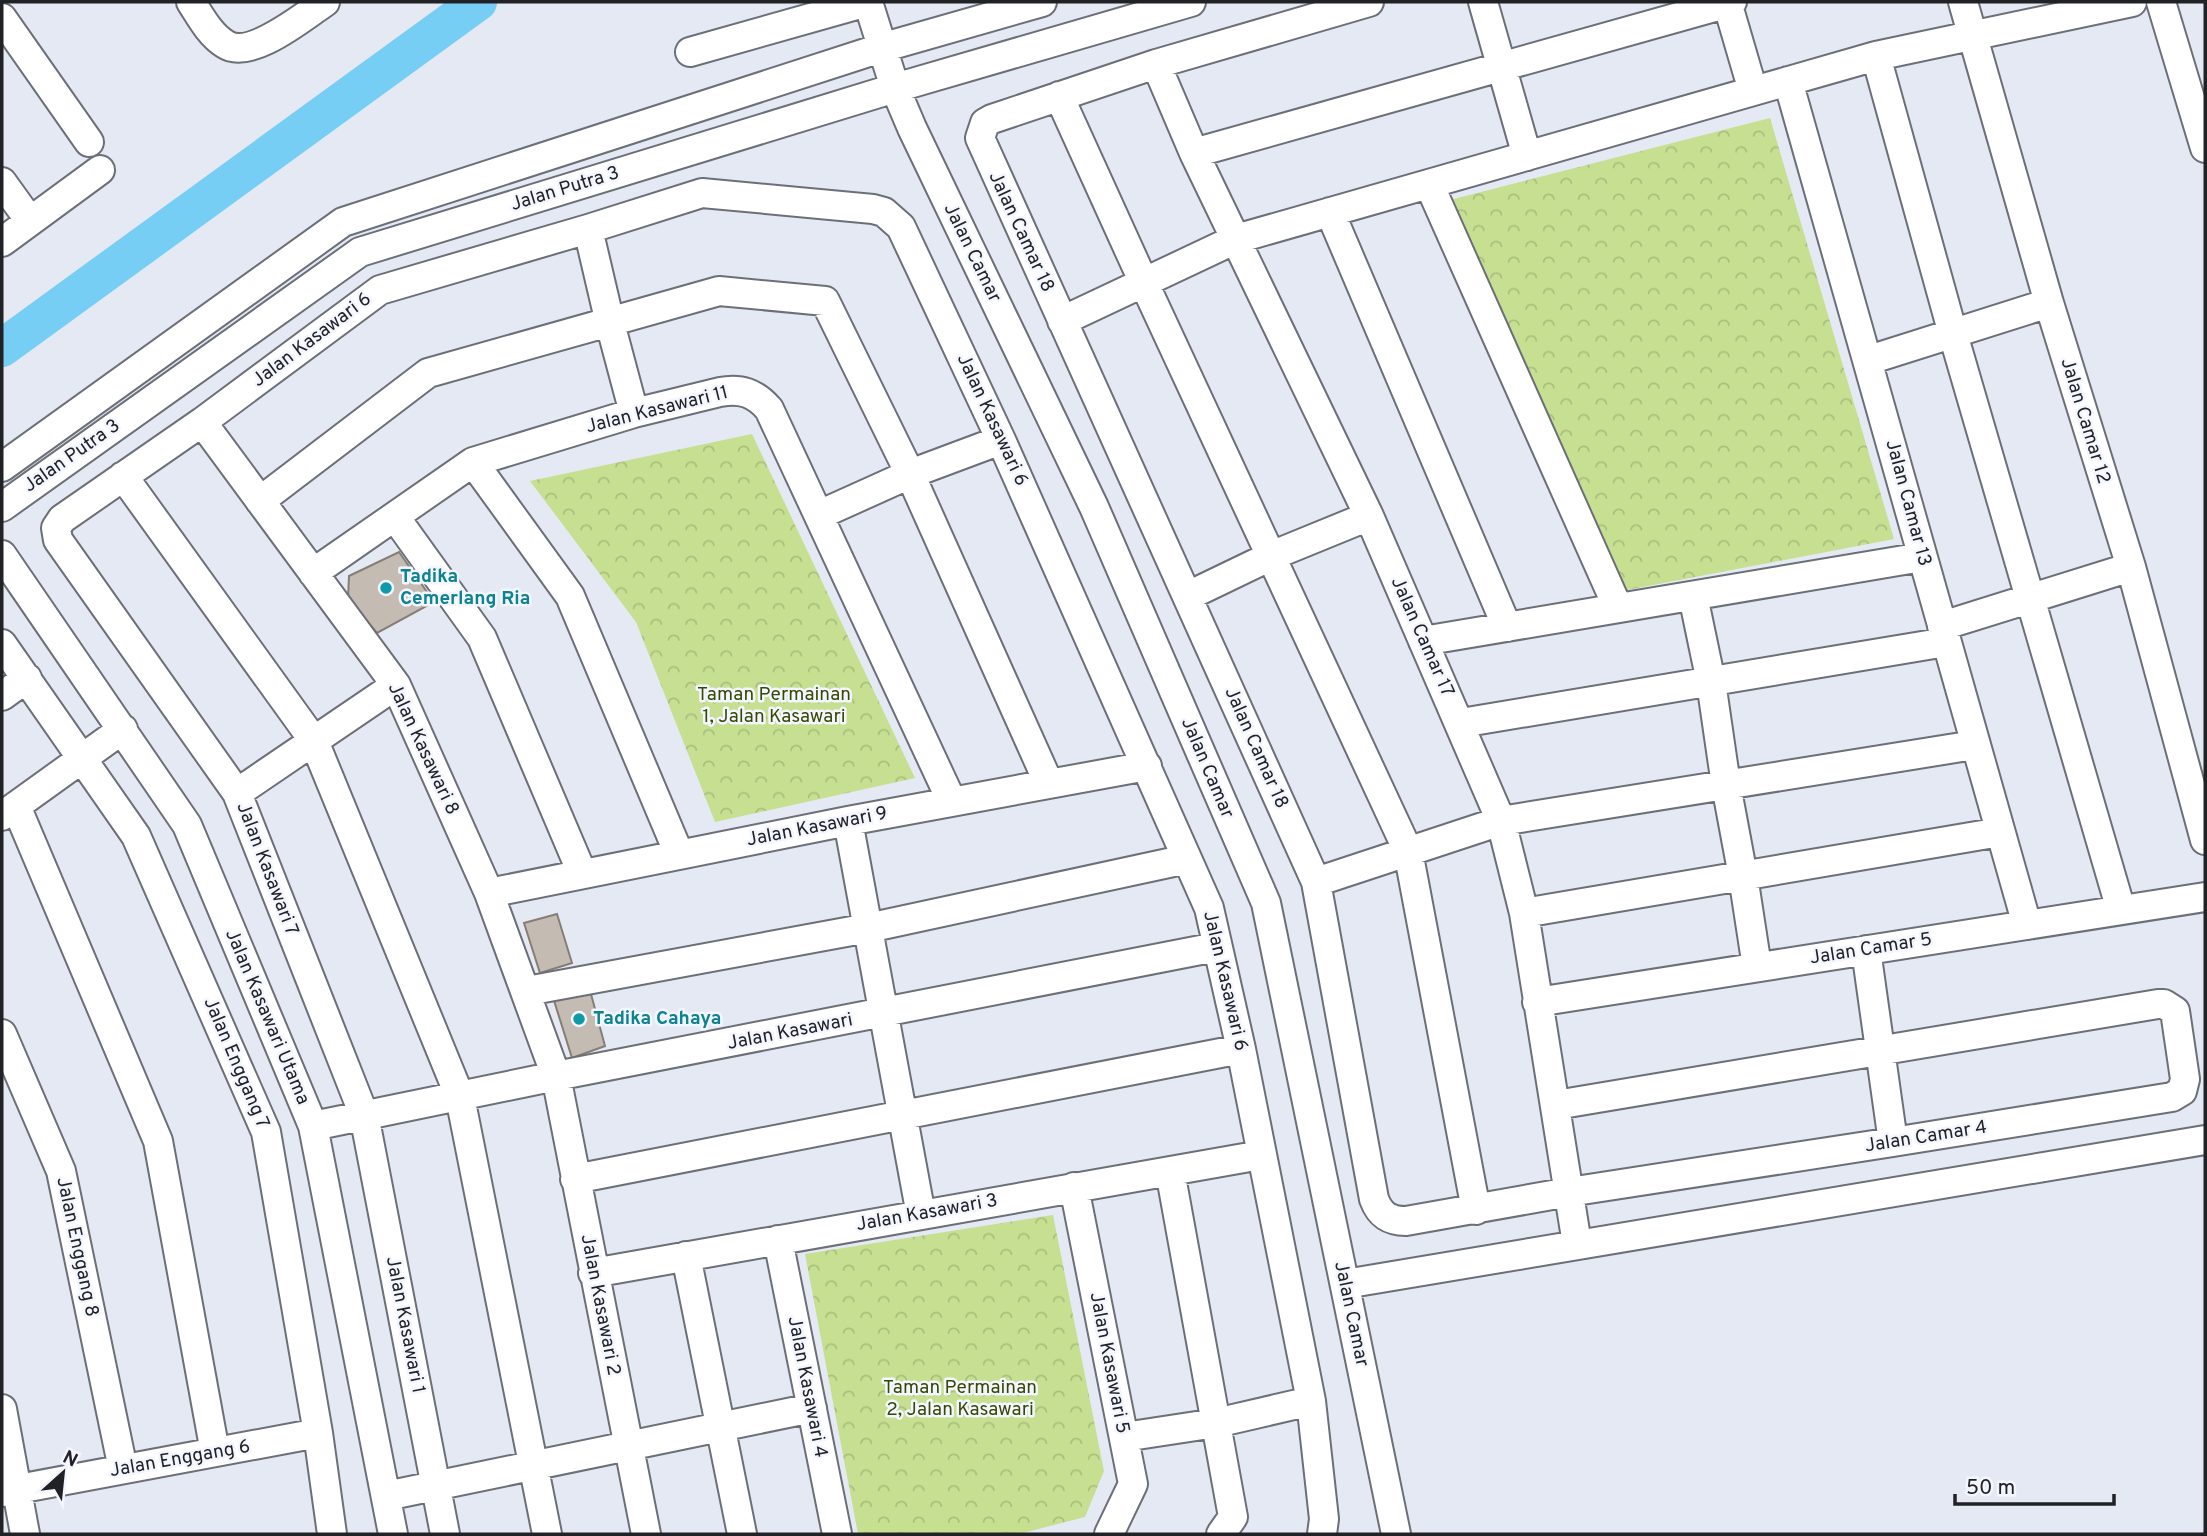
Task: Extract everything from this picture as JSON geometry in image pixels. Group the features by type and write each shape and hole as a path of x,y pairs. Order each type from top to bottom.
{"street":[{"path":"191,2 224,44 236,49 250,48 262,42 324,2"},
{"path":"690,52 867,2"},
{"name":"Jalan Camar","path":"867,2 894,88 1094,507 1266,903 1396,1534"},
{"name":"Jalan Putra 3","path":"2,467 343,222 881,48 1042,2"},
{"name":"Jalan Putra 3","path":"2,507 360,252 894,88 1191,2"},
{"path":"1369,2 1156,64 1059,96 1408,851 1476,1210"},
{"path":"1483,2 1527,156"},
{"path":"1194,153 1729,2 1753,91"},
{"name":"Jalan Camar 12","path":"1964,2 2049,303 2130,567 2205,840"},
{"path":"1062,321 1236,239 1876,56 2132,2"},
{"path":"2161,2 2205,148"},
{"path":"2,18 89,142"},
{"path":"1876,56 1953,334 2121,911"},
{"name":"Jalan Camar 17","path":"1156,64 1194,153 1368,516 1502,821 1524,913 1577,1244"},
{"name":"Jalan Camar 13","path":"1788,81 2027,925"},
{"name":"Jalan Camar 18","path":"1059,96 992,119 981,130 982,146 1316,882 1378,1209 1386,1217 1406,1221 1569,1192"},
{"path":"2,242 100,170"},
{"path":"2,182 30,221"},
{"path":"1429,184 1618,608"},
{"name":"Jalan Kasawari 6","path":"58,541 56,528 62,519 202,422 380,290 702,193 884,212 901,227 1002,440 1209,908 1241,1049 1311,1401 1324,1519 1322,1534"},
{"path":"1330,212 1507,627"},
{"path":"588,229 634,413"},
{"path":"260,500 428,373 719,291 825,301 909,474 1049,784"},
{"path":"1869,360 2049,303"},
{"name":"Jalan Kasawari 11","path":"313,573 473,462 634,413 720,392 747,392 760,399 769,409 952,802"},
{"name":"Jalan Kasawari 8","path":"202,422 396,685 489,893 556,1076"},
{"path":"819,515 909,474 1002,440"},
{"path":"473,462 570,596 679,854"},
{"path":"122,476 314,741 460,1097 547,1534"},
{"path":"1188,596 1271,556 1368,516"},
{"path":"395,517 482,638 582,873"},
{"name":"Jalan Kasawari 7","path":"58,541 237,793 364,1115"},
{"name":"Jalan Kasawari Utama","path":"2,555 187,825 313,1126 393,1534"},
{"path":"1423,642 1922,557"},
{"path":"1461,723 1711,682 1944,634 2031,598 2130,567"},
{"path":"1693,596 1711,682 1757,967"},
{"name":"Jalan Enggang 7","path":"2,644 136,836 266,1132 318,1433 332,1534"},
{"path":"2,696 27,678"},
{"path":"237,793 396,685"},
{"path":"123,729 9,811 158,1141 215,1452"},
{"path":"1316,882 1502,821 1974,745"},
{"name":"Jalan Kasawari 9","path":"489,893 848,821 1147,766"},
{"path":"848,821 921,1215"},
{"path":"1524,913 2000,832"},
{"path":"527,991 868,928 1187,859"},
{"name":"Jalan Camar 5","path":"1537,1002 2205,897"},
{"name":"Jalan Kasawari","path":"313,1126 1216,947"},
{"path":"1866,950 1893,1142"},
{"name":"Jalan Camar 4","path":"1569,1192 2178,1095 2185,1085 2177,1017 2171,1006 2158,1004 1880,1051"},
{"name":"Jalan Enggang 8","path":"2,1034 61,1171 123,1469"},
{"path":"575,1179 1241,1049"},
{"path":"1556,1105 1880,1051"},
{"name":"Jalan Kasawari 2","path":"556,1076 646,1534"},
{"name":"Jalan Kasawari 1","path":"364,1115 445,1534"},
{"path":"1345,1284 2205,1140"},
{"name":"Jalan Kasawari 3","path":"593,1273 1261,1154"},
{"path":"1170,1171 1233,1517 1221,1534"},
{"name":"Jalan Kasawari 5","path":"1074,1187 1133,1484 1109,1534"},
{"name":"Jalan Kasawari 4","path":"778,1240 837,1534"},
{"path":"686,1256 743,1534"},
{"path":"1124,1437 1216,1423 1311,1401"},
{"path":"386,1496 811,1408"},
{"path":"2,1409 8,1490 25,1534"},
{"name":"Jalan Enggang 6","path":"8,1490 318,1433"}],"green space":[{"path":"1770,118 1894,539 1627,590 1438,203"},
{"name":"Taman Permainan 1, Jalan Kasawari","path":"752,434 915,778 715,822 636,622 530,481"},
{"name":"Taman Permainan 2, Jalan Kasawari","path":"1053,1215 1104,1471 1085,1517 1019,1534 858,1534 805,1254"}],"building":[{"name":"Tadika Cemerlang Ria","path":"399,552 434,602 377,633 348,599 349,576"},
{"name":"Tadika Cahaya","path":"557,914 572,963 540,973 524,923"},
{"name":"Tadika Cahaya","path":"588,983 605,1046 572,1058 551,991"}],"waterway":[{"path":"2,348 478,2"}],"place":[{"name":"Tadika Cemerlang Ria","path":"386,588"},
{"name":"Tadika Cahaya","path":"579,1019"}]}
